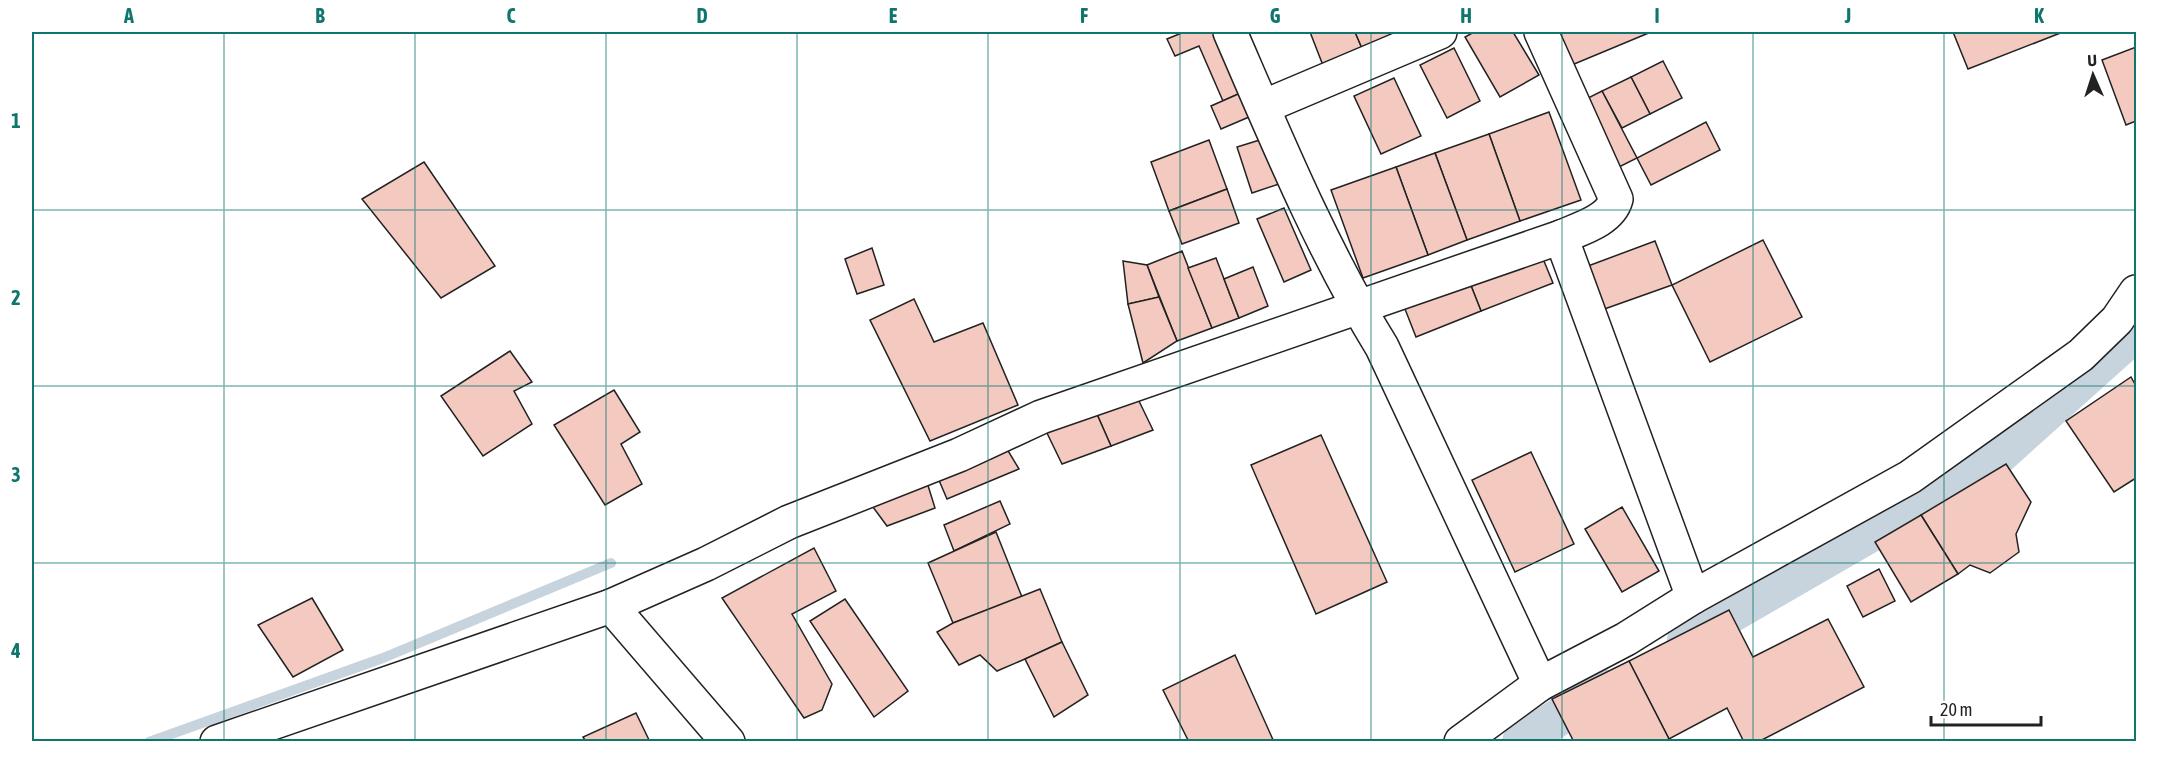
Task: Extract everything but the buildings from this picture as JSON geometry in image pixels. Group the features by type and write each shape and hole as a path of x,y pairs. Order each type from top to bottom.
{"street":[{"path":"1230,32 1358,309 1382,347 1540,684"},
{"path":"1263,107 1440,32"},
{"path":"217,741 611,606 706,564 789,522 959,455 1041,417 1561,237 1602,218 1613,209 1616,200 1541,32"},
{"path":"1561,237 1693,597"},
{"path":"1461,741 1540,684 1626,639 1693,597 1910,477 2081,355 2117,320 2136,292"},
{"path":"611,606 728,741"}],"waterway":[{"path":"1686,640 1987,466 2136,332"},
{"path":"149,742 383,658 611,563"},
{"path":"1521,742 1603,688"}]}
